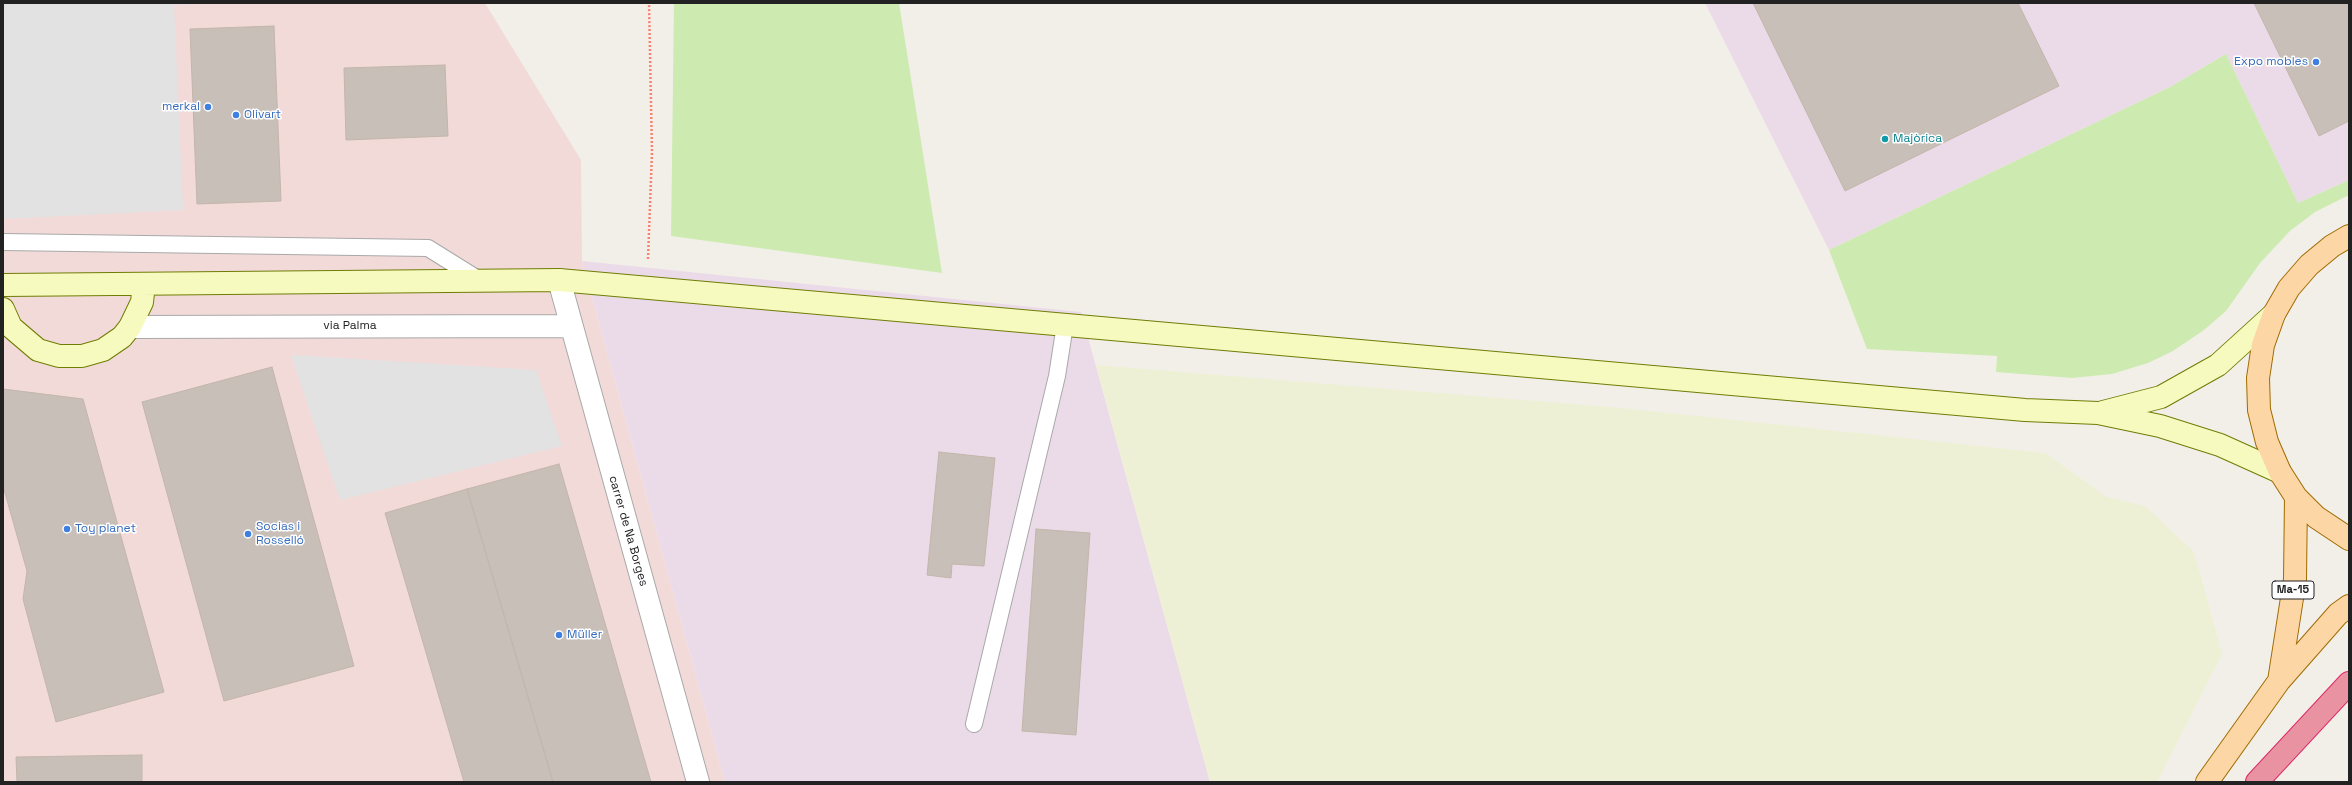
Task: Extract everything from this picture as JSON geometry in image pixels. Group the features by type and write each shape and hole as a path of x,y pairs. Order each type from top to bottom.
{"highway":[{"path":"2257,782 2349,683"}],"main road":[{"path":"2349,236 2332,246 2309,265 2289,288 2274,314 2263,345 2258,378 2259,410 2267,442 2280,472 2296,497 2316,517 2349,539"},
{"path":"3,285 559,280 2025,410 2098,413 2168,428 2220,445 2280,472"},
{"path":"6,321 38,350 60,356 82,356 104,350 122,337 130,326 142,302 144,284"},
{"path":"2098,413 2161,397 2218,365 2274,314"},
{"name":"Ma-15","path":"2278,682 2295,579 2296,497"},
{"name":"Ma-15","path":"2207,782 2278,682 2338,614 2349,606"}],"street":[{"name":"carrer de Na Borges","path":"559,280 570,326 698,782"},
{"name":"via Palma","path":"130,326 570,326"}],"lane":[{"path":"3,242 428,248 481,280"},
{"path":"974,724 1057,376 1065,325"}],"path":[{"path":"647,288 652,152 649,3"}],"shaded area":[{"path":"3,3 485,3 581,160 582,261 725,782 3,782"},
{"path":"3,3 223,3 174,5 183,210 3,219"},
{"path":"1705,3 2349,3 2349,180 2298,203 2226,54 2170,87 1829,250"},
{"path":"582,261 1081,312 1210,782 725,782"},
{"path":"291,355 536,370 562,446 340,500"}],"green space":[{"path":"674,3 899,3 942,273 671,236"},
{"path":"2226,54 2298,203 2349,180 2349,195 2315,212 2290,231 2260,263 2226,311 2204,330 2173,351 2148,363 2112,374 2072,378 1996,372 1997,356 1867,349 1829,250 2170,87"},
{"path":"1096,365 1622,408 2045,453 2107,497 2145,506 2194,552 2222,654 2157,782 1210,782"}],"building":[{"name":"Majòrica","path":"1753,3 2018,3 2059,86 1845,191"},
{"name":"Expo mobles","path":"2254,3 2349,3 2349,121 2319,136"},
{"name":"Olivart","path":"274,26 281,201 197,204 190,29"},
{"path":"445,65 448,136 346,140 344,68"},
{"name":"Socias i Rosselló","path":"272,367 354,666 224,701 142,402"},
{"name":"Toy planet","path":"3,389 83,399 164,692 56,722 23,599 27,571 3,486"},
{"path":"939,452 995,458 984,566 952,564 951,578 927,575"},
{"name":"Müller","path":"559,464 651,782 553,782 467,489"},
{"path":"467,489 553,782 464,782 385,513"},
{"path":"1036,529 1090,533 1076,735 1022,731"},
{"path":"142,755 142,782 17,782 16,757"}],"place":[{"name":"Expo mobles","path":"2316,62"},
{"name":"merkal","path":"208,107"},
{"name":"Olivart","path":"236,115"},
{"name":"Majòrica","path":"1885,139"},
{"name":"Toy planet","path":"67,529"},
{"name":"Socias i Rosselló","path":"248,534"},
{"name":"Müller","path":"559,635"}]}
